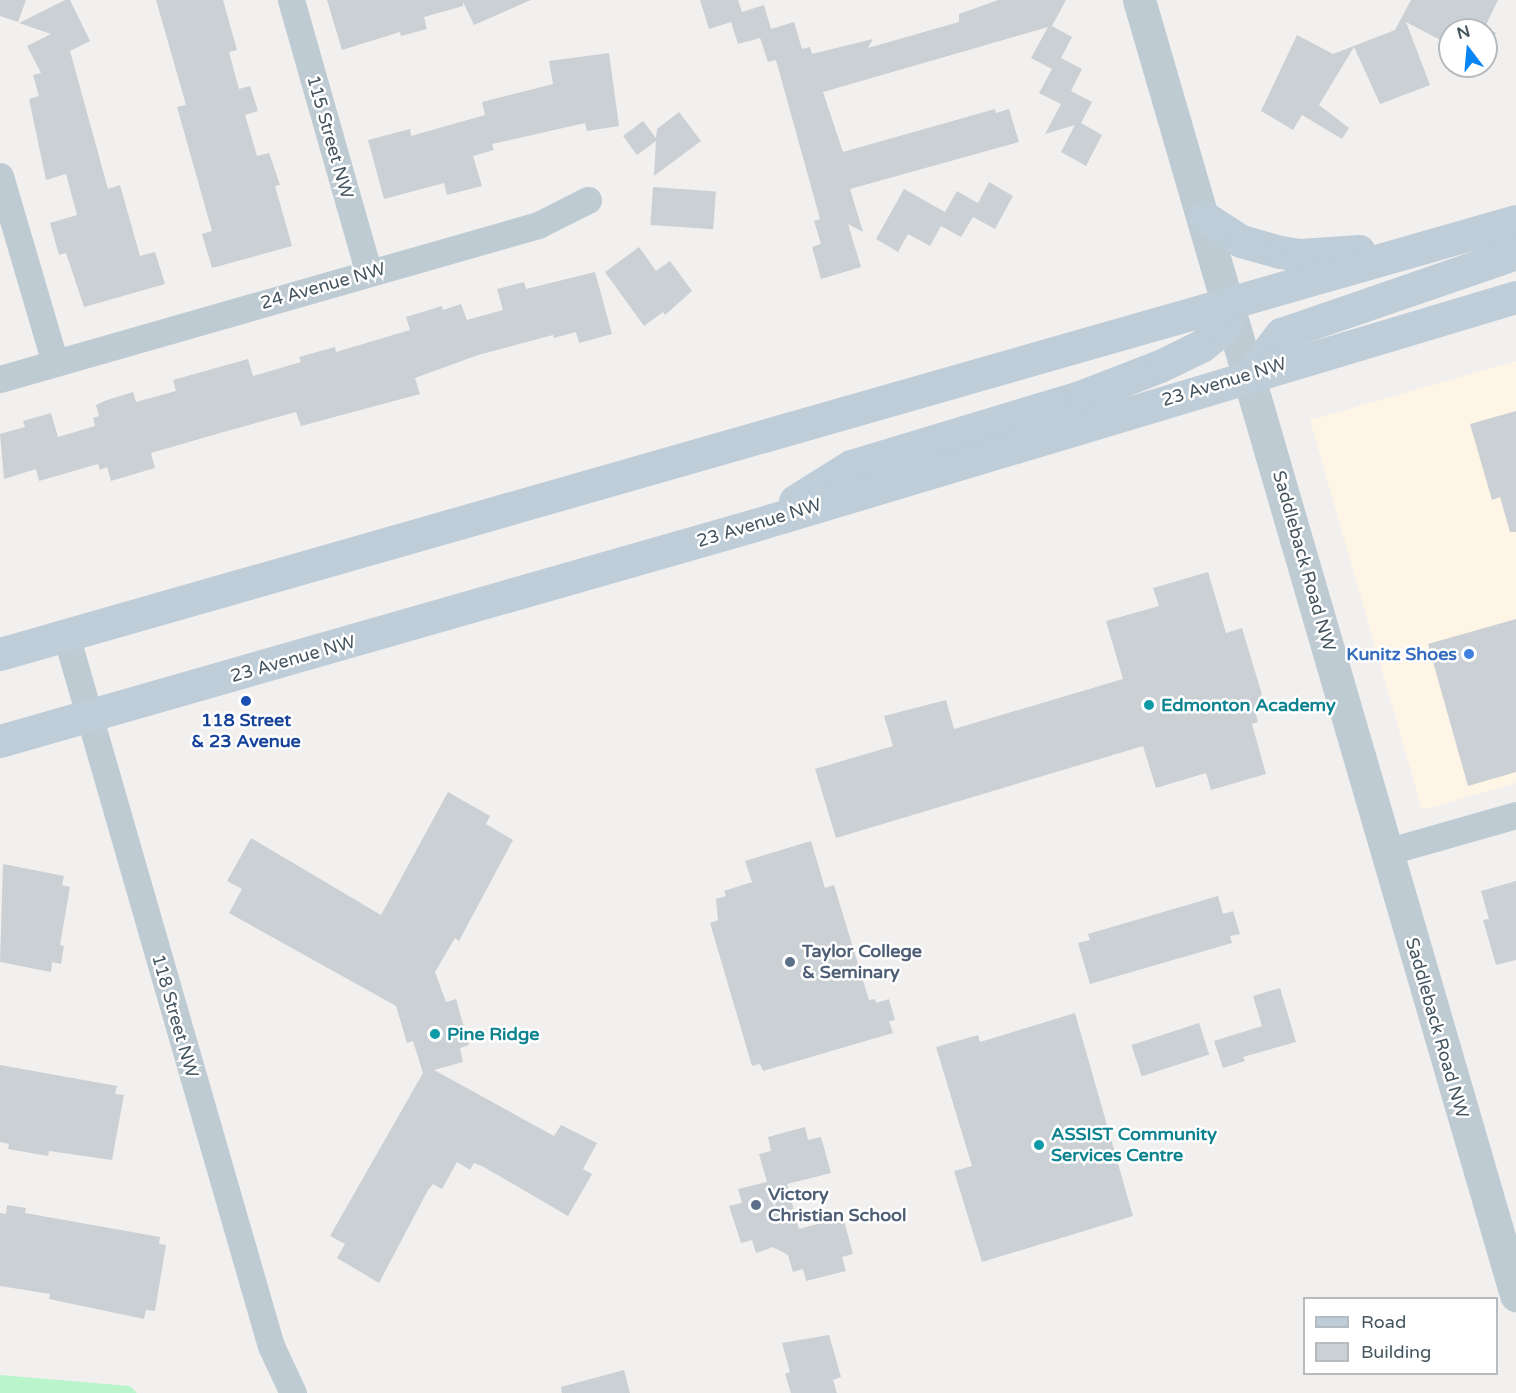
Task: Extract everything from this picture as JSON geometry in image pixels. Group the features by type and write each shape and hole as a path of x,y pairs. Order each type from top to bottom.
{"main road":[{"path":"1204,217 1241,241 1300,255 1424,247"},
{"path":"0,654 1516,221"},
{"path":"1250,374 1271,344 1288,331 1516,253"},
{"name":"23 Avenue NW","path":"0,741 91,717 755,525 1250,374 1516,297"},
{"path":"755,525 851,466 1080,397 1160,366 1213,338 1224,328 1229,303"}],"street":[{"name":"115 Street NW","path":"291,0 369,273"},
{"name":"Saddleback Road NW","path":"1139,0 1250,374 1386,852 1516,1296"},
{"path":"0,176 55,363"},
{"name":"24 Avenue NW","path":"0,379 548,222 588,200"},
{"name":"118 Street NW","path":"66,635 268,1335 293,1393"},
{"path":"1386,852 1516,815"}],"shaded area":[{"path":"1516,361 1516,783 1422,810 1310,420"}],"green space":[{"path":"0,1375 130,1386 137,1393 0,1393"}],"building":[{"path":"0,0 26,0 18,22 0,16"},
{"path":"65,0 70,0 90,41 70,51 108,189 120,185 140,256 155,252 165,284 84,307 66,253 59,255 50,223 77,215 66,174 46,180 29,99 39,96 33,75 41,73 27,46 51,34 19,23"},
{"path":"156,0 223,0 237,50 229,52 239,89 250,86 258,111 245,115 257,156 269,153 273,164 280,185 275,186 292,246 212,268 202,234 212,231 177,107 186,105"},
{"path":"327,0 531,0 474,25 463,2 463,6 424,17 427,29 401,36 400,32 342,50"},
{"path":"700,0 738,0 742,12 764,5 771,29 794,22 802,49 810,47 812,54 873,39 868,48 959,22 959,14 998,0 1066,0 1052,26 1072,37 1061,58 1082,69 1071,91 1092,102 1081,123 1102,135 1086,166 1061,152 1075,125 1045,134 1061,104 1039,93 1052,69 1031,58 1048,27 823,92 843,152 995,109 996,113 1009,109 1019,142 850,189 863,232 848,224 861,267 821,279 812,247 821,244 814,221 820,219 776,60 768,62 760,38 738,44 731,22 709,29"},
{"path":"1411,0 1498,0 1489,18 1438,18 1438,39 1406,22 1430,85 1380,104 1354,47 1319,105 1349,128 1342,139 1302,115 1293,130 1261,111 1297,35 1333,54 1395,30"},
{"path":"609,53 619,126 587,131 585,123 492,144 494,150 473,156 482,186 447,195 444,183 384,199 368,140 410,129 411,136 485,115 482,102 553,84 549,61"},
{"path":"679,112 701,141 654,176 656,141 637,155 623,136 643,121 656,138 657,129"},
{"path":"989,182 1013,196 995,229 973,217 961,237 941,226 930,246 908,234 898,252 876,239 904,189 945,212 957,191 978,203"},
{"path":"653,187 716,191 713,229 650,225"},
{"path":"639,247 656,271 670,261 692,291 665,315 663,312 644,326 605,272"},
{"path":"595,272 612,334 579,343 576,332 554,338 553,335 478,355 415,378 420,394 301,426 296,412 220,433 151,453 155,468 111,481 107,467 100,470 98,464 39,481 36,469 4,479 0,434 25,427 23,421 51,413 58,437 95,426 93,418 99,416 96,405 133,392 136,402 176,391 173,380 248,359 253,376 301,362 299,357 335,347 336,352 410,330 406,317 442,306 443,310 461,304 467,320 503,310 497,289 524,282 526,289"},
{"path":"1516,411 1516,532 1510,532 1500,497 1492,500 1470,424"},
{"name":"Edmonton Academy","path":"1208,572 1226,633 1242,628 1266,708 1255,711 1258,722 1252,724 1266,774 1211,790 1206,773 1156,788 1143,746 836,838 815,769 893,746 884,716 946,700 954,729 1123,679 1106,621 1159,606 1153,588"},
{"path":"1516,619 1516,772 1468,786 1428,644"},
{"name":"Pine Ridge","path":"448,792 490,816 486,824 513,840 459,941 455,938 435,972 446,1002 456,999 469,1045 460,1048 463,1062 434,1070 554,1136 561,1125 597,1143 583,1169 592,1174 568,1216 482,1166 474,1163 470,1170 457,1162 442,1189 433,1184 428,1190 379,1283 337,1258 345,1244 330,1236 423,1073 413,1041 407,1043 396,1006 229,913 242,889 227,881 251,838 381,915"},
{"name":"Taylor College & Seminary","path":"811,841 825,888 834,885 869,1000 875,999 876,1003 889,999 895,1020 889,1021 893,1033 763,1071 760,1064 752,1066 710,923 718,920 716,899 726,896 724,891 752,882 745,861"},
{"path":"3,864 64,876 62,885 70,887 60,945 64,946 61,964 52,962 51,972 0,962"},
{"path":"1516,881 1516,960 1496,965 1483,920 1489,919 1481,891"},
{"path":"1218,896 1223,914 1233,911 1240,934 1230,936 1232,943 1090,984 1078,943 1090,940 1088,934"},
{"path":"1280,988 1296,1042 1243,1057 1245,1061 1223,1068 1214,1041 1262,1026 1253,996"},
{"name":"ASSIST Community Services Centre","path":"1075,1013 1133,1216 982,1262 954,1171 972,1166 936,1047 978,1035 980,1042"},
{"path":"1199,1023 1209,1054 1142,1076 1131,1045"},
{"path":"0,1065 117,1086 115,1094 124,1095 112,1160 49,1151 48,1156 8,1149 9,1144 0,1142"},
{"name":"Victory Christian School","path":"805,1127 808,1140 821,1137 831,1173 787,1184 799,1229 843,1217 853,1254 842,1257 846,1271 806,1281 803,1269 793,1272 788,1255 773,1247 756,1253 752,1240 741,1243 729,1206 742,1203 738,1189 767,1182 759,1154 771,1151 768,1137"},
{"path":"7,1205 26,1208 25,1213 160,1237 159,1244 166,1245 155,1311 146,1310 144,1319 49,1299 50,1294 0,1286 0,1213 6,1214"},
{"path":"829,1335 841,1377 833,1380 837,1393 791,1393 785,1374 790,1372 782,1343"},
{"path":"624,1370 630,1393 562,1393 561,1387"}],"place":[{"name":"Kunitz Shoes","path":"1469,654"},
{"name":"118 Street & 23 Avenue","path":"246,701"},
{"name":"Edmonton Academy","path":"1149,705"},
{"name":"Taylor College & Seminary","path":"790,962"},
{"name":"Pine Ridge","path":"435,1034"},
{"name":"ASSIST Community Services Centre","path":"1039,1145"},
{"name":"Victory Christian School","path":"756,1205"}]}
